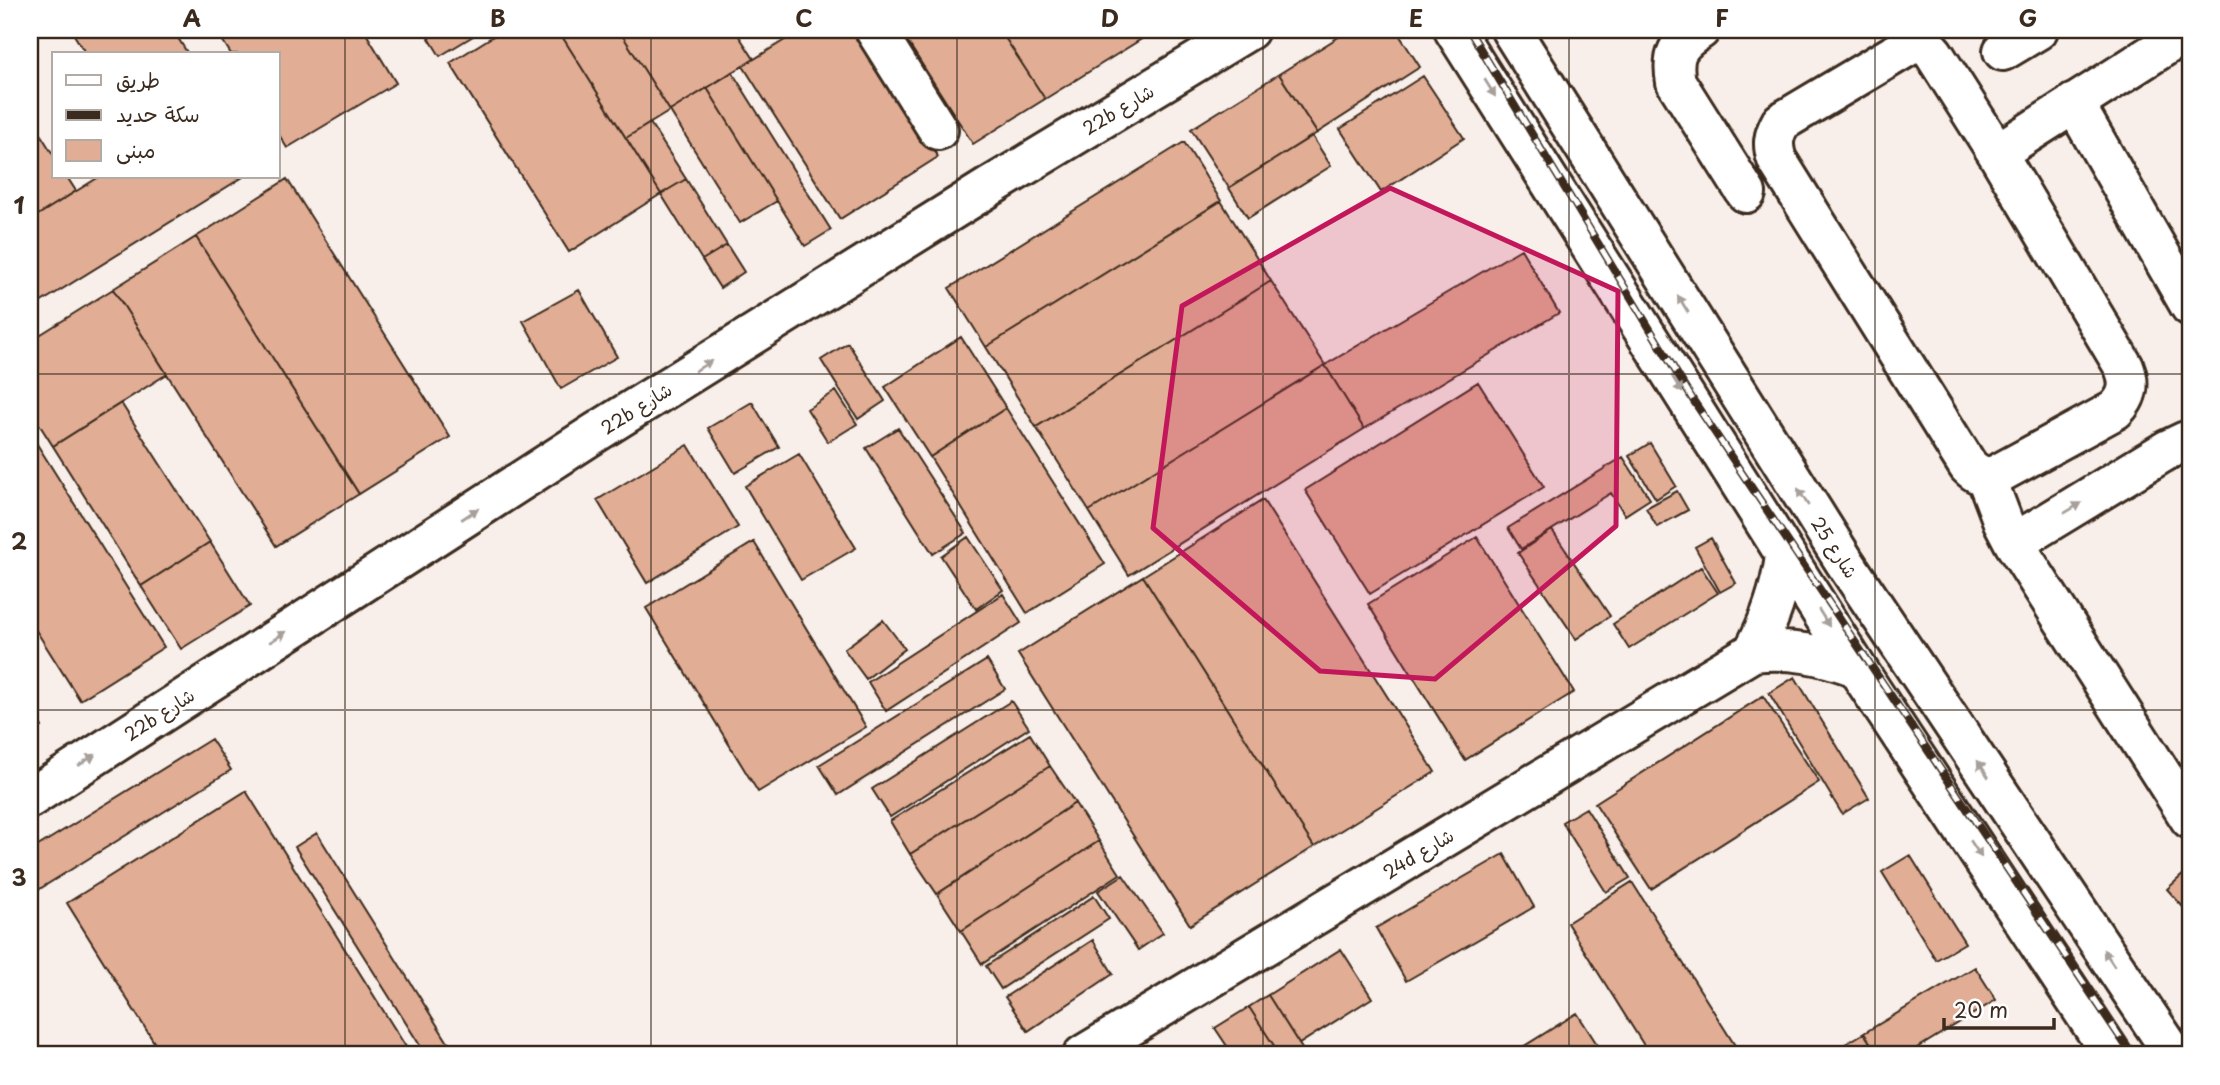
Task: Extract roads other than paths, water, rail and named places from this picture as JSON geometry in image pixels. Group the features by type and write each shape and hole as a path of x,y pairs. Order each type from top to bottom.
{"street":[{"path":"875,30 938,130"},
{"name":"22b شارع","path":"30,797 595,433 991,186 1249,30"},
{"path":"1454,30 1785,557 2112,1055"},
{"path":"1700,30 1684,40 1676,52 1673,67 1676,82 1746,193"},
{"path":"2003,51 2038,30"},
{"path":"1997,153 2190,30"},
{"name":"شارع 25","path":"1513,31 1844,561 2176,1039"},
{"path":"1912,44 1923,44 1931,49 1997,153 2128,379 2128,390 2115,410 1994,477 1986,477 1975,473 1968,466 1772,148 1774,134 1780,122 1912,44"},
{"path":"2074,103 2190,306"},
{"path":"2014,543 2167,450 2186,441 2190,442"},
{"path":"1986,477 2014,543 2190,819"},
{"path":"1753,652 1774,606 1785,557"},
{"name":"24d شارع","path":"1083,1055 1753,652 1805,652 1856,667"}],"railway":[{"path":"1469,30 1693,400 2132,1055"}]}
